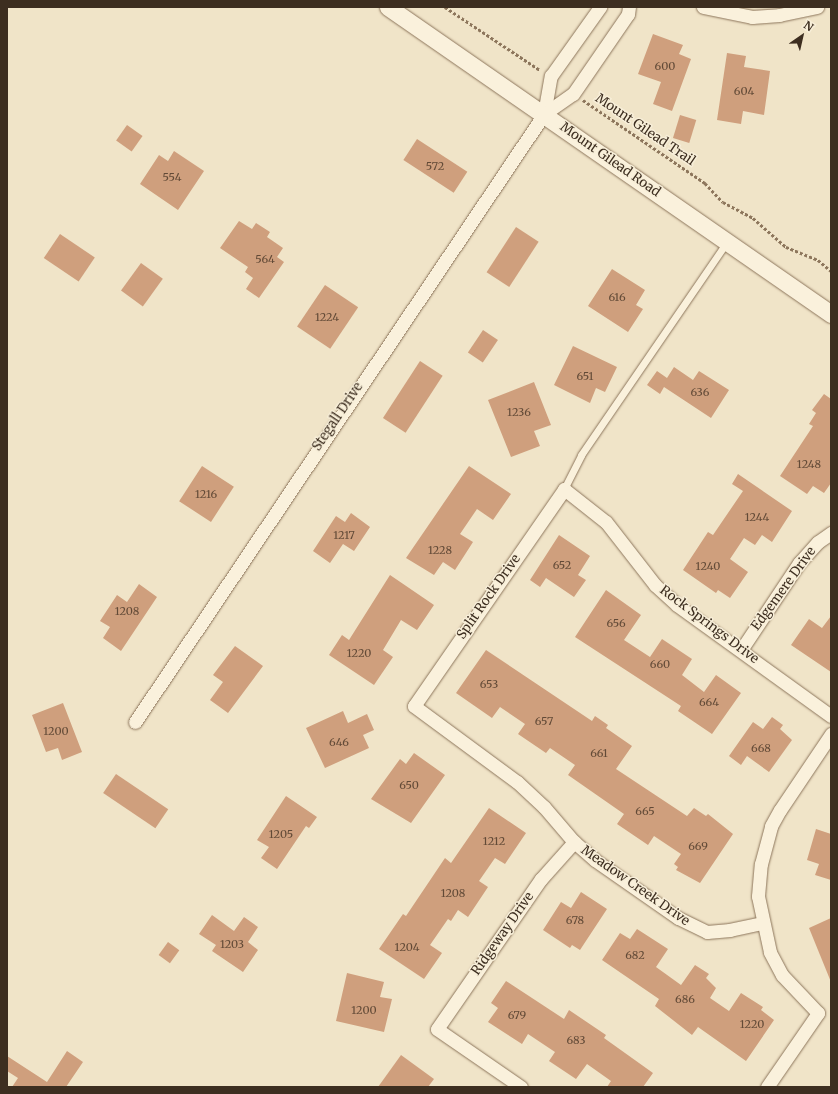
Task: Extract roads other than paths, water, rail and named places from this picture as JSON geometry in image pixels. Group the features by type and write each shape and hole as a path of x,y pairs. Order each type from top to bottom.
{"street":[{"name":"Mount Gilead Road","path":"388,7 831,314"},
{"path":"544,114 551,78 600,7"},
{"path":"544,114 573,94 628,14 629,7"},
{"path":"703,7 752,16 779,15 817,7"},
{"name":"Stegall Drive","path":"135,722 544,114"},
{"name":"Rock Springs Drive","path":"564,489 606,522 665,594 831,716"},
{"name":"Split Rock Drive","path":"414,706 564,489"},
{"name":"Edgemere Drive","path":"741,650 799,563 818,542 831,533"},
{"name":"Meadow Creek Drive","path":"414,706 517,782 544,807 574,842 609,870 697,929 707,932 730,930 762,923"},
{"path":"767,1087 818,1013 782,975 770,952 762,923 759,889 761,864 771,826 831,734"},
{"name":"Ridgeway Drive","path":"521,1087 438,1029 541,879 574,842"}],"lane":[{"path":"564,489 581,455 727,242"}]}
